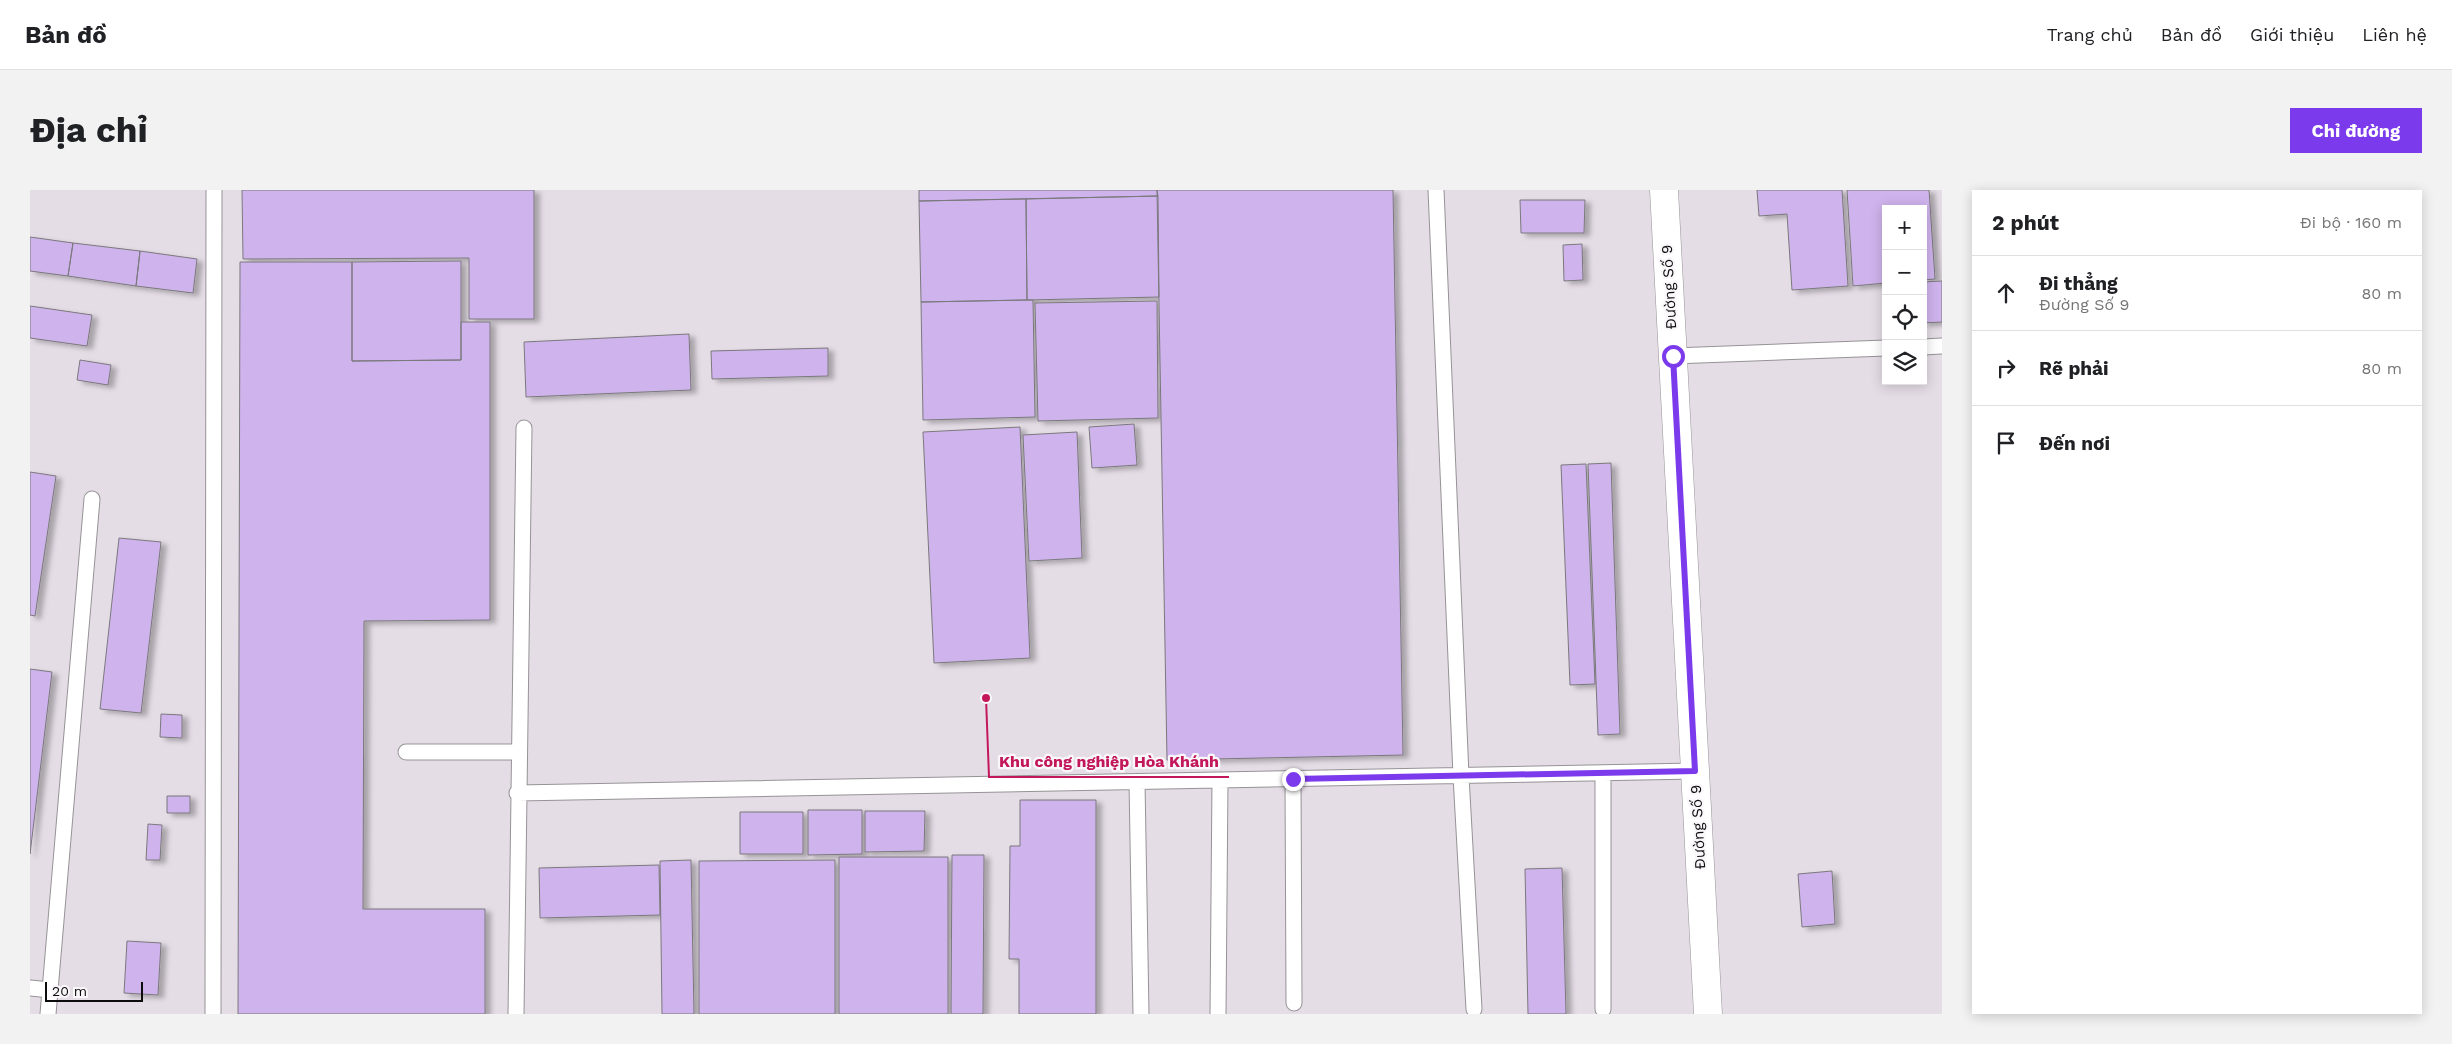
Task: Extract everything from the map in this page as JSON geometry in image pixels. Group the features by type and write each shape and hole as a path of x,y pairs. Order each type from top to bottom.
{"street":[{"name":"Đường Số 9","path":"1664,190 1708,1014"}],"lane":[{"path":"213,1014 214,190"},
{"path":"1436,190 1461,776 1474,1009"},
{"path":"1927,347 1942,346"},
{"path":"1673,356 1882,348"},
{"path":"516,1014 517,793 524,428"},
{"path":"48,1014 92,499"},
{"path":"406,752 518,752"},
{"path":"517,793 1695,771"},
{"path":"1603,773 1603,1009"},
{"path":"1293,779 1294,1003"},
{"path":"1218,1014 1220,780"},
{"path":"1137,782 1141,1014"},
{"path":"30,988 50,990"}],"shaded area":[{"path":"30,190 1942,190 1942,1014 30,1014"}],"building":[{"path":"242,190 534,190 534,319 469,319 469,258 243,259"},
{"path":"919,190 1157,190 1158,196 919,201"},
{"path":"1157,190 1393,190 1403,755 1167,760"},
{"path":"1757,190 1842,190 1848,286 1792,290 1787,214 1759,216"},
{"path":"1847,190 1929,190 1935,279 1927,280 1927,205 1882,205 1882,283 1853,286"},
{"path":"1158,196 1159,297 1027,300 1026,199"},
{"path":"1026,199 1027,300 921,302 919,201"},
{"path":"1520,200 1585,200 1584,233 1521,233"},
{"path":"30,237 73,243 68,276 30,271"},
{"path":"73,243 140,251 136,286 68,276"},
{"path":"1582,244 1583,280 1564,281 1563,245"},
{"path":"140,251 197,259 193,293 136,286"},
{"path":"461,261 461,360 352,361 352,262"},
{"path":"240,262 352,262 352,361 461,360 461,322 490,322 490,620 364,621 363,909 485,909 485,1014 238,1014"},
{"path":"1942,281 1942,322 1927,323 1927,282"},
{"path":"1033,300 1035,417 923,420 921,302"},
{"path":"1157,301 1158,418 1038,421 1035,303"},
{"path":"30,306 92,315 87,346 30,338"},
{"path":"689,334 691,390 526,397 524,342"},
{"path":"828,348 828,376 712,379 711,351"},
{"path":"80,360 111,365 108,385 77,380"},
{"path":"1134,424 1137,465 1092,468 1089,427"},
{"path":"1020,427 1030,658 934,663 923,432"},
{"path":"1077,432 1082,558 1029,561 1023,435"},
{"path":"1611,463 1620,734 1598,735 1588,464"},
{"path":"1586,464 1595,684 1570,685 1561,465"},
{"path":"30,472 56,476 35,616 30,615"},
{"path":"119,538 161,542 141,713 100,709"},
{"path":"30,669 52,672 30,854"},
{"path":"161,714 182,715 182,738 160,737"},
{"path":"167,796 190,796 190,813 167,813"},
{"path":"1020,800 1096,800 1096,1014 1019,1014 1019,959 1009,959 1010,846 1020,846"},
{"path":"808,810 862,810 862,854 808,855"},
{"path":"865,811 925,811 924,851 865,852"},
{"path":"740,812 803,812 803,854 740,854"},
{"path":"148,824 162,825 160,860 146,860"},
{"path":"952,855 984,855 983,1014 951,1014"},
{"path":"839,857 948,857 948,1014 839,1014"},
{"path":"691,860 694,1014 662,1014 660,861"},
{"path":"835,860 835,1014 699,1014 699,861"},
{"path":"659,865 660,915 540,918 539,868"},
{"path":"1562,868 1566,1014 1528,1014 1525,869"},
{"path":"1832,871 1835,924 1802,927 1798,874"},
{"path":"127,941 161,943 158,995 124,993"}],"place":[{"name":"Khu công nghiệp Hòa Khánh","path":"986,698"}],"route":[{"path":"1293,779 1695,771 1673,356"}]}
